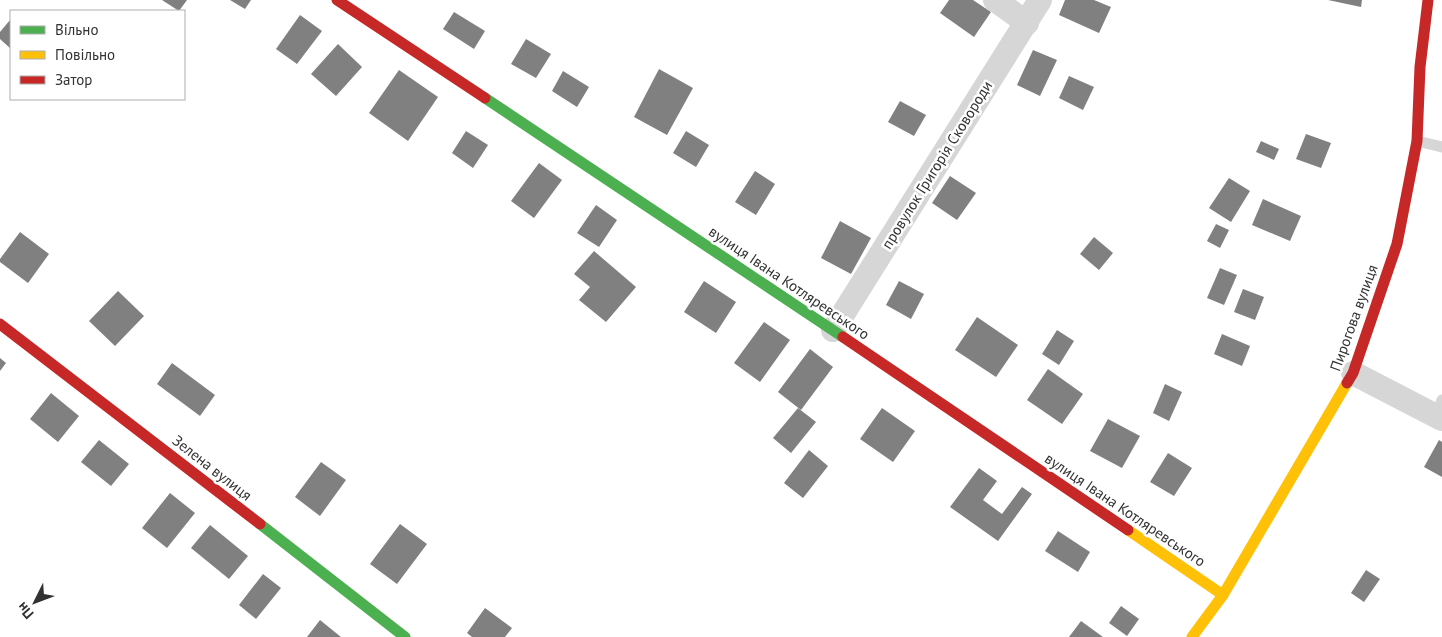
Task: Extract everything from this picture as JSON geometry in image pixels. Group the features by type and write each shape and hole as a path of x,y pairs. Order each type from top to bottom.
{"street":[{"name":"вулиця Івана Котляревського","path":"336,0 833,330 1223,595"},
{"path":"995,0 1027,23"},
{"name":"провулок Григорія Сковороди","path":"833,330 1040,0"},
{"name":"Пирогова вулиця","path":"1192,637 1223,595 1353,373 1397,244 1416,141 1420,67 1428,0"},
{"name":"Зелена вулиця","path":"0,324 405,637"},
{"path":"1353,373 1440,412"}],"lane":[{"path":"1416,141 1442,147"}],"building":[{"path":"162,0 187,0 180,10"},
{"path":"230,0 251,0 245,9"},
{"path":"949,0 973,0 991,12 974,37 940,13"},
{"path":"1065,0 1094,0 1111,7 1099,33 1059,15"},
{"path":"1328,0 1362,0 1361,7"},
{"path":"454,12 485,31 474,49 443,29"},
{"path":"300,15 322,31 297,64 276,49"},
{"path":"10,20 10,48 0,39 0,32"},
{"path":"526,39 551,54 536,78 511,64"},
{"path":"338,44 362,67 336,96 311,74"},
{"path":"1033,50 1057,60 1040,96 1017,85"},
{"path":"659,69 693,88 667,135 634,117"},
{"path":"399,70 438,97 408,141 369,113"},
{"path":"563,71 589,87 577,107 552,91"},
{"path":"1069,76 1094,87 1083,110 1059,98"},
{"path":"900,101 926,115 914,136 888,122"},
{"path":"466,131 488,145 473,168 452,153"},
{"path":"686,131 709,145 696,167 673,153"},
{"path":"1306,134 1331,143 1321,168 1296,159"},
{"path":"1261,141 1279,149 1274,160 1256,152"},
{"path":"539,163 562,180 534,218 511,201"},
{"path":"755,171 775,184 756,215 735,202"},
{"path":"950,176 976,193 957,220 932,203"},
{"path":"1229,178 1250,191 1231,222 1209,208"},
{"path":"1263,199 1301,216 1290,241 1252,225"},
{"path":"596,205 617,220 599,247 577,233"},
{"path":"840,221 871,238 851,274 821,258"},
{"path":"1216,224 1229,230 1220,248 1207,241"},
{"path":"20,232 49,254 28,283 0,262 0,259"},
{"path":"1094,237 1113,253 1099,270 1080,254"},
{"path":"594,251 636,287 606,322 579,300 590,287 574,274"},
{"path":"1220,268 1237,275 1224,305 1207,298"},
{"path":"704,281 736,302 716,333 684,312"},
{"path":"899,281 924,294 911,319 886,305"},
{"path":"1243,289 1264,297 1255,320 1234,312"},
{"path":"118,291 144,316 115,346 89,321"},
{"path":"977,317 1018,345 996,377 955,350"},
{"path":"764,322 790,340 760,382 734,363"},
{"path":"1057,330 1074,341 1059,365 1042,354"},
{"path":"1222,334 1250,346 1242,366 1214,354"},
{"path":"810,349 833,367 801,410 778,392"},
{"path":"0,358 6,363 0,371"},
{"path":"172,363 215,395 200,416 157,384"},
{"path":"1048,369 1083,394 1062,424 1027,400"},
{"path":"1165,384 1182,392 1169,421 1153,413"},
{"path":"51,393 79,416 58,442 30,419"},
{"path":"798,408 816,422 791,453 773,438"},
{"path":"882,408 915,431 893,462 860,439"},
{"path":"1108,419 1140,436 1122,468 1090,451"},
{"path":"99,440 129,464 111,486 81,462"},
{"path":"1439,440 1442,442 1442,477 1424,467"},
{"path":"809,450 828,466 803,498 784,483"},
{"path":"1168,453 1192,468 1174,496 1150,482"},
{"path":"321,462 346,480 320,516 295,497"},
{"path":"979,468 997,481 983,500 1002,514 1022,487 1032,494 998,541 950,507"},
{"path":"170,493 195,513 167,548 142,528"},
{"path":"400,524 427,544 397,584 370,564"},
{"path":"210,525 248,556 229,579 191,548"},
{"path":"1058,531 1090,552 1078,572 1045,551"},
{"path":"1366,570 1380,579 1364,602 1351,593"},
{"path":"263,574 281,588 256,619 239,605"},
{"path":"1121,606 1139,619 1127,636 1109,623"},
{"path":"485,608 512,628 505,637 472,637 467,633"},
{"path":"320,620 341,637 307,637"},
{"path":"1081,621 1103,637 1069,637"}],"traffic: fast":[{"path":"485,98 843,337"},
{"path":"260,524 405,637"}],"traffic: slow":[{"path":"1192,637 1223,595 1347,383"},
{"path":"1128,530 1223,595"}],"traffic: jam":[{"path":"337,0 485,98"},
{"path":"1347,383 1353,373 1397,244 1417,141 1420,67 1428,0"},
{"path":"0,324 260,524"},
{"path":"843,337 1128,530"}]}
